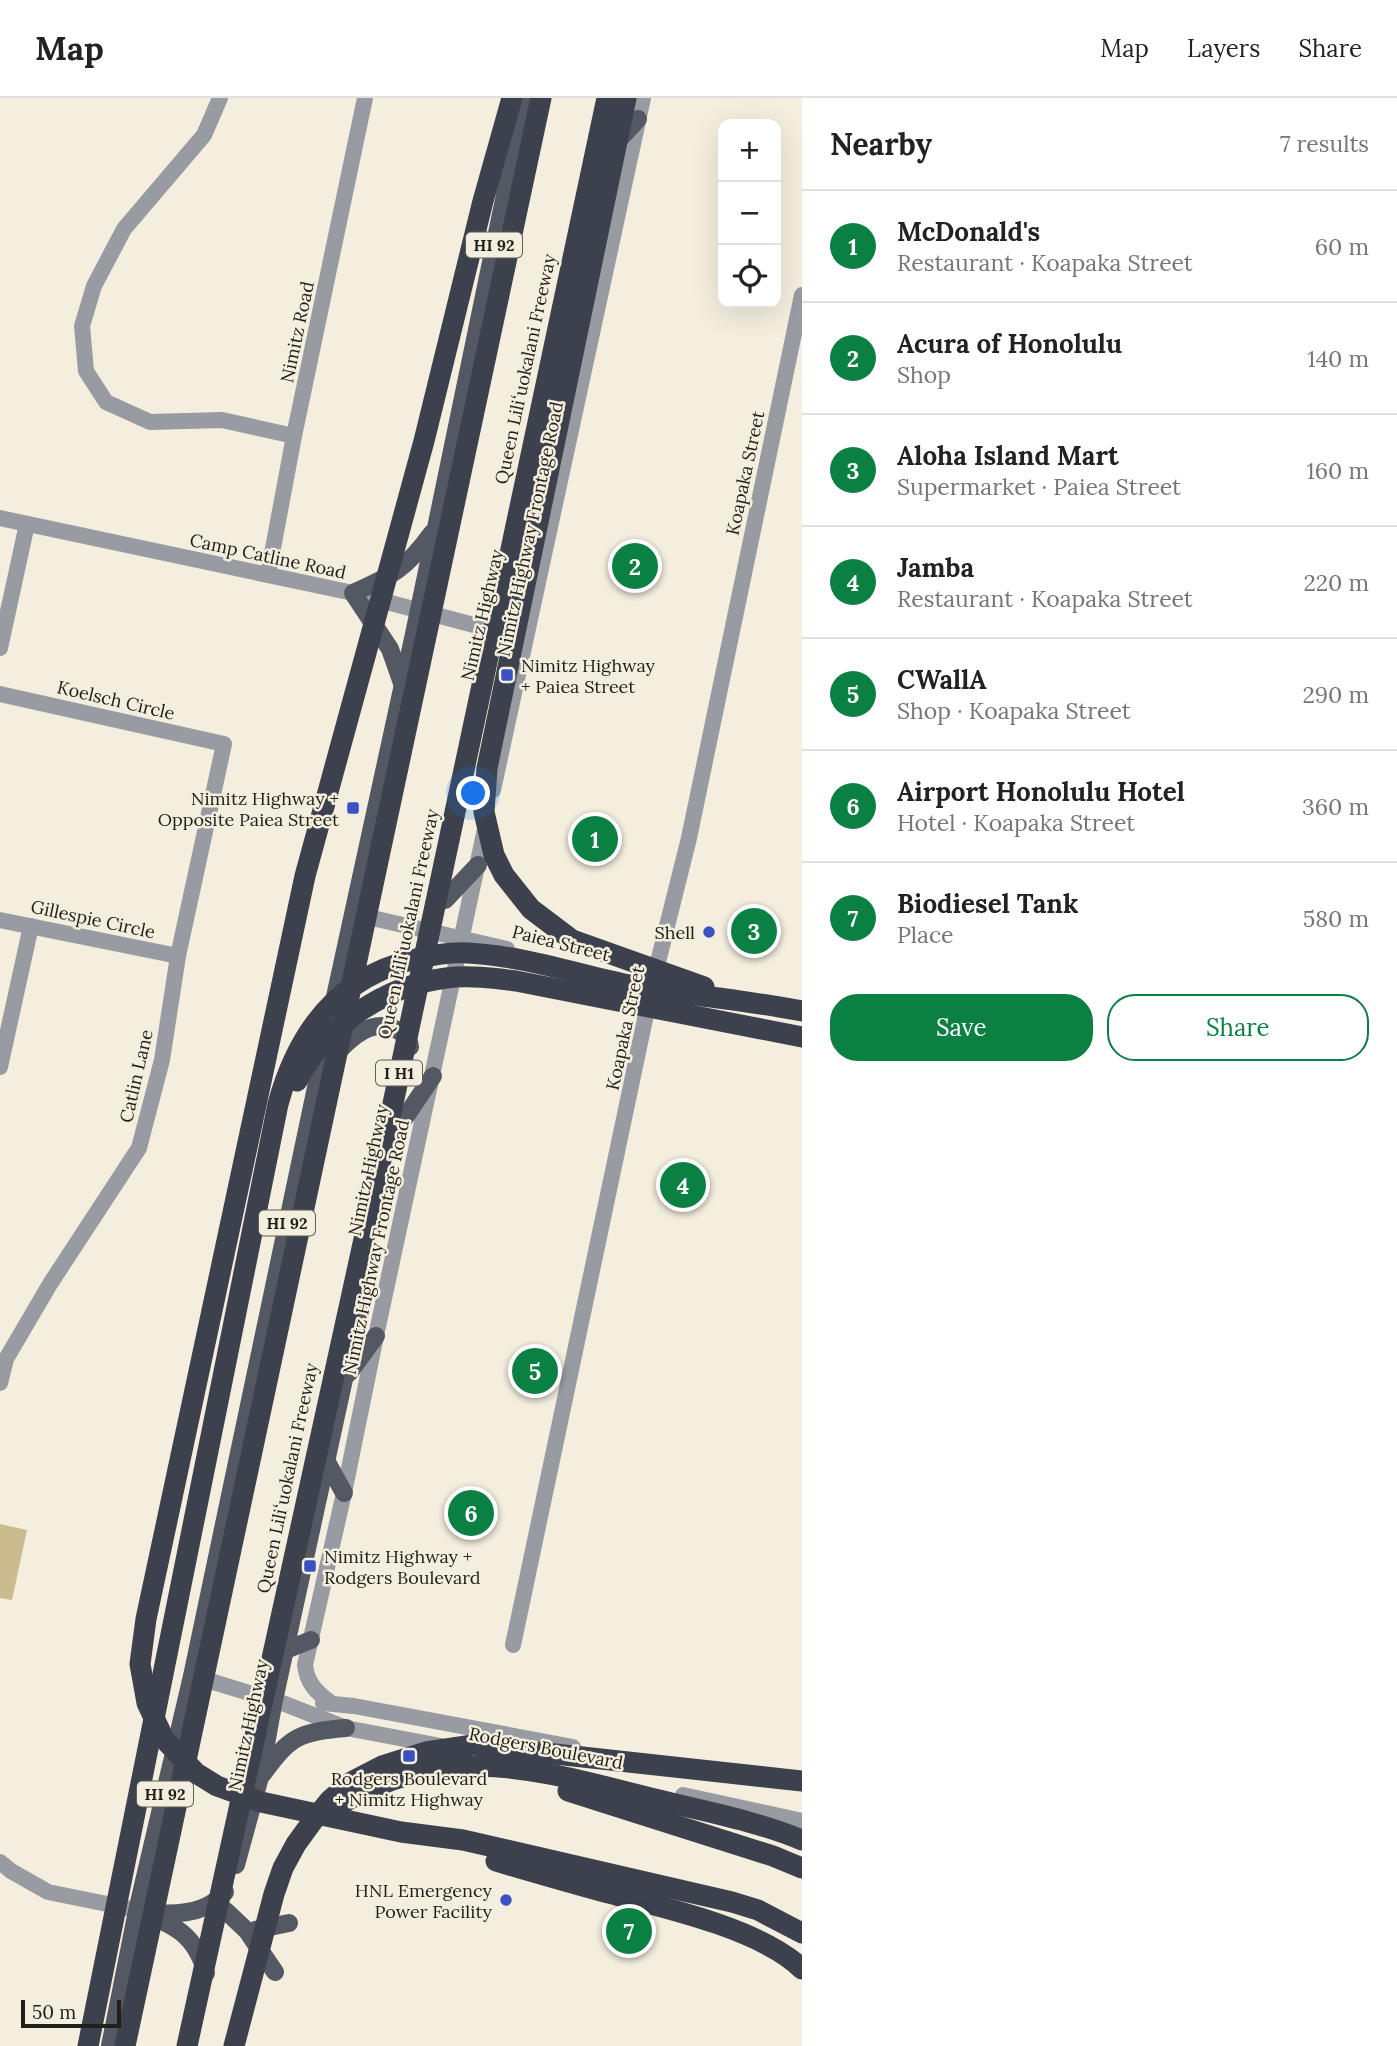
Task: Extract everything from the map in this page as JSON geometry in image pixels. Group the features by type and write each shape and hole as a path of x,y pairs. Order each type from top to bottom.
{"highway":[{"path":"512,98 482,201 424,441 305,876 146,1619 140,1664 147,1703 164,1739 196,1773 217,1786 261,1801 401,1832 463,1840 732,1902 758,1910 802,1933"},
{"path":"125,2046 541,98"},
{"name":"Queen Liliʻuokalani Freeway","path":"187,2046 368,1221 607,98"},
{"path":"624,98 487,768 484,812 488,834 504,875 516,893 548,923 572,940 744,1001"},
{"path":"88,2046 269,1152 286,1077 297,1051 312,1027 330,1006 374,972 400,962 467,953 544,964 636,987 744,1001 802,1013"},
{"path":"269,1152 278,1123 301,1073 328,1037 352,1016 380,999 410,986 434,980 482,977 516,981 802,1037"},
{"path":"234,2046 283,1868 296,1844 330,1800 351,1782 382,1766 426,1752 474,1745 802,1781"},
{"path":"312,1822 370,1788 410,1773 493,1765 546,1773 728,1817 802,1840"},
{"path":"493,1765 773,1856 802,1868"},
{"path":"401,1832 686,1914 778,1950 802,1969"}],"main road":[{"name":"HI 92","path":"110,2046 131,1941 192,1676 403,686 525,98"},
{"name":"Nimitz Highway","path":"197,2046 231,1884 280,1702 286,1650 411,1068 499,631 624,98"},
{"path":"611,149 638,120"},
{"path":"571,332 583,369"},
{"path":"403,686 390,649 353,593 394,574 416,555 436,528"},
{"path":"505,606 540,576"},
{"path":"445,900 478,865"},
{"path":"319,1073 358,1033 369,1027 388,1025 405,1034 410,1042 411,1068"},
{"path":"398,1128 433,1076"},
{"path":"345,1379 376,1336"},
{"path":"327,1461 344,1493"},
{"path":"286,1650 311,1640"},
{"path":"260,1777 289,1743 300,1735 315,1730 346,1728"},
{"path":"138,1911 173,1914 195,1910 213,1903 231,1884"},
{"path":"106,1904 122,1918 131,1941"},
{"path":"138,1911 174,1926 186,1935 201,1958 208,1990"},
{"path":"226,1911 247,1931 275,1972"},
{"path":"247,1931 270,1929 289,1923"}],"street":[{"path":"220,98 204,135 124,229 94,286 82,326 86,371 106,402 150,422 222,420 294,436"},
{"name":"Nimitz Road","path":"268,575 294,436 365,98"},
{"name":"Nimitz Highway Frontage Road","path":"331,1703 319,1694 307,1679 305,1665 643,98"},
{"name":"Koapaka Street","path":"513,1645 652,986 689,838 802,295"},
{"name":"Camp Catline Road","path":"0,518 353,593 499,631 526,641"},
{"path":"0,648 6,588 27,524"},
{"name":"Koelsch Circle","path":"0,694 224,744"},
{"name":"Catlin Lane","path":"0,1383 6,1359 12,1348 50,1284 139,1148 162,1060 178,956 224,744"},
{"name":"Paiea Street","path":"353,913 652,986 802,1013"},
{"name":"Gillespie Circle","path":"0,920 178,956"},
{"path":"0,1066 31,926"},
{"name":"Rodgers Boulevard","path":"192,1676 280,1702 346,1728 593,1776 802,1821"},
{"name":"Rodgers Boulevard","path":"280,1702 331,1703 802,1791"},
{"path":"0,1862 48,1892 138,1911"}],"shaded area":[{"path":"0,1524 27,1530 12,1600 0,1598"}],"place":[{"name":"Acura of Honolulu","path":"635,566"},
{"name":"Nimitz Highway + Paiea Street","path":"507,675"},
{"name":"Nimitz Highway + Opposite Paiea Street","path":"353,808"},
{"name":"McDonald's","path":"595,839"},
{"name":"Aloha Island Mart","path":"754,931"},
{"name":"Shell","path":"709,932"},
{"name":"Jamba","path":"683,1185"},
{"name":"CWallA","path":"535,1371"},
{"name":"Airport Honolulu Hotel","path":"471,1513"},
{"name":"Nimitz Highway + Rodgers Boulevard","path":"310,1566"},
{"name":"Rodgers Boulevard + Nimitz Highway","path":"409,1756"},
{"name":"HNL Emergency Power Facility","path":"506,1900"},
{"name":"Biodiesel Tank","path":"629,1931"}]}
